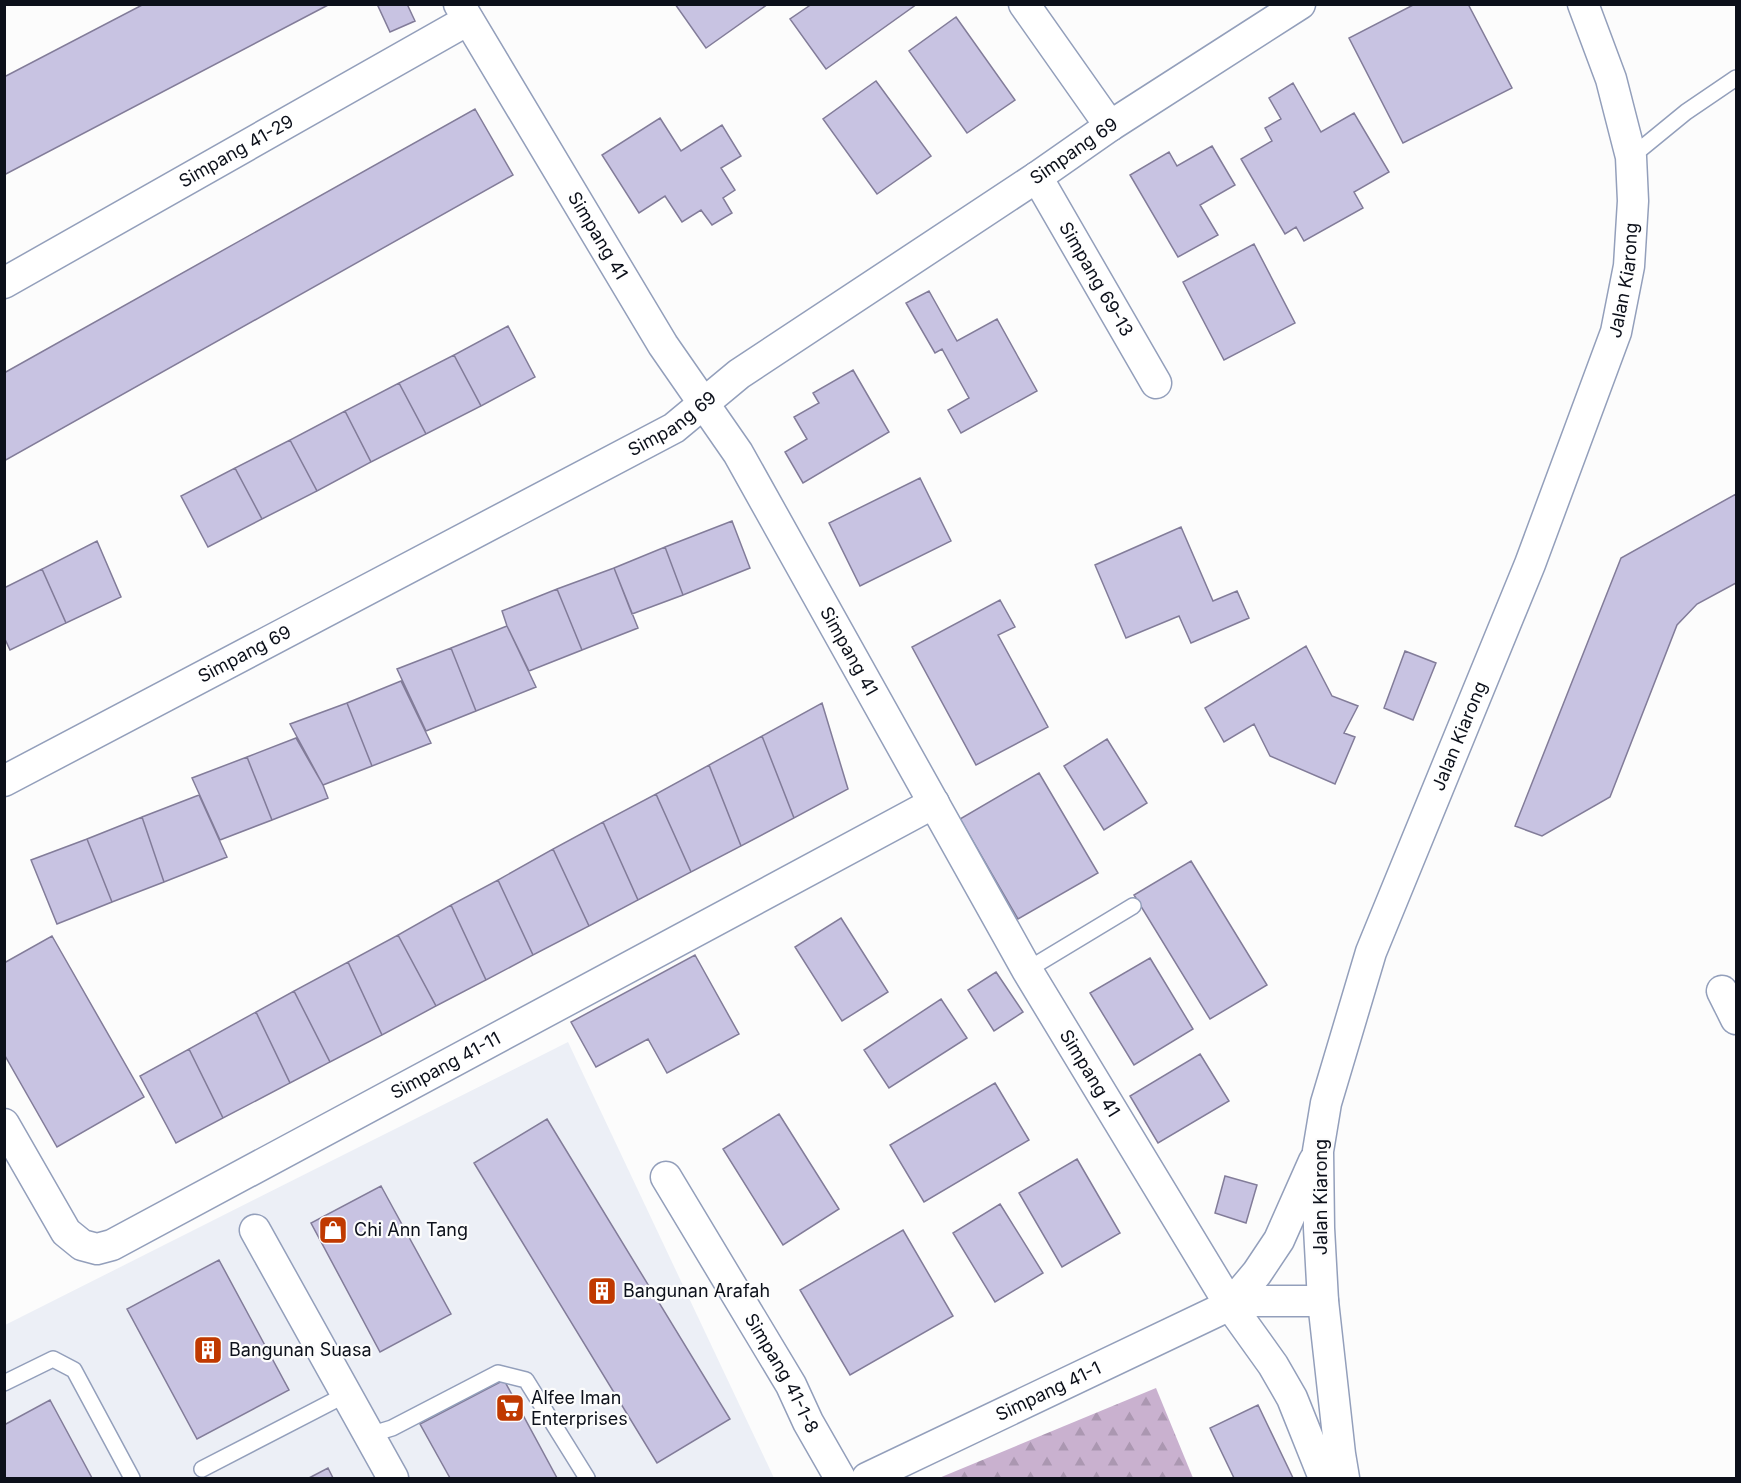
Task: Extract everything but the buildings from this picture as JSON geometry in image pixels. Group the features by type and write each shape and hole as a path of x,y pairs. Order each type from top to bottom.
{"street":[{"path":"1024,4 1110,126"},
{"name":"Simpang 69","path":"4,782 674,428 739,374 1037,177 1110,126 1300,4"},
{"name":"Jalan Kiarong","path":"1344,1479 1323,1301 1319,1228 1318,1151 1326,1103 1371,952 1530,564 1616,332 1629,266 1633,201 1631,157 1611,80 1583,4"},
{"name":"Simpang 41-29","path":"4,283 463,12"},
{"name":"Simpang 41","path":"463,12 663,345 738,453 1027,970 1230,1305"},
{"name":"Simpang 69-13","path":"1037,177 1156,383"},
{"name":"Simpang 41-11","path":"4,1124 66,1232 82,1245 97,1249 112,1245 934,803"},
{"path":"1722,991 1737,1019"},
{"name":"Simpang 41-1","path":"1230,1305 1257,1273 1279,1240 1318,1151"},
{"name":"Simpang 41-1-8","path":"666,1177 791,1386 840,1479"},
{"path":"255,1230 393,1479"},
{"name":"Simpang 41-1","path":"867,1479 1230,1305 1252,1301 1323,1301"},
{"path":"1230,1305 1274,1365 1292,1398 1324,1479"}],"lane":[{"path":"1631,157 1686,112 1737,78"},
{"path":"1027,970 1133,906"},
{"path":"4,1383 53,1359 74,1370 132,1479"},
{"path":"369,1436 392,1428 498,1373 526,1380 587,1479"},
{"path":"202,1469 347,1394"}],"shaded area":[{"path":"568,1042 774,1478 5,1478 5,1325"}],"green space":[{"path":"1156,1388 1193,1478 939,1478"}],"place":[{"name":"Chi Ann Tang","path":"333,1230"},
{"name":"Bangunan Arafah","path":"602,1291"},
{"name":"Bangunan Suasa","path":"208,1350"},
{"name":"Alfee Iman Enterprises","path":"510,1408"}]}
